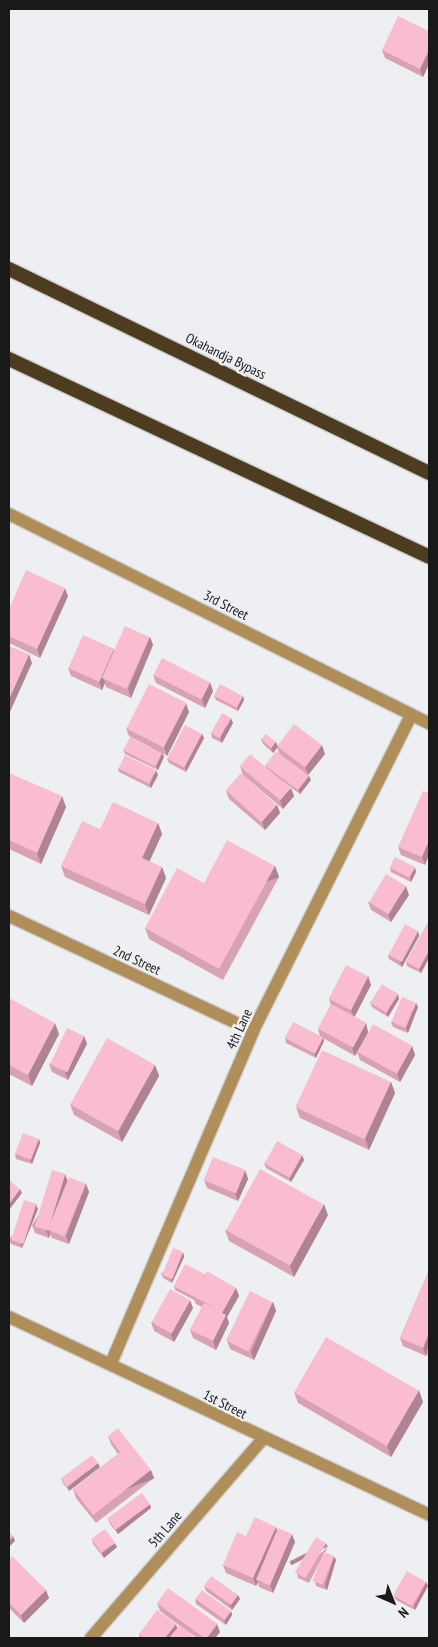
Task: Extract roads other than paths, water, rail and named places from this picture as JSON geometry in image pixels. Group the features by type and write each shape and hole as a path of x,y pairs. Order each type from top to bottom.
{"highway":[{"name":"Okahandja Bypass","path":"9,269 429,473"},
{"path":"9,359 429,557"}],"street":[{"name":"3rd Street","path":"9,514 429,723"},
{"name":"4th Lane","path":"111,1363 253,1031 411,715"},
{"name":"2nd Street","path":"9,916 253,1031"},
{"name":"1st Street","path":"9,1317 111,1363 263,1439 429,1515"},
{"name":"5th Lane","path":"90,1638 263,1439"}]}
